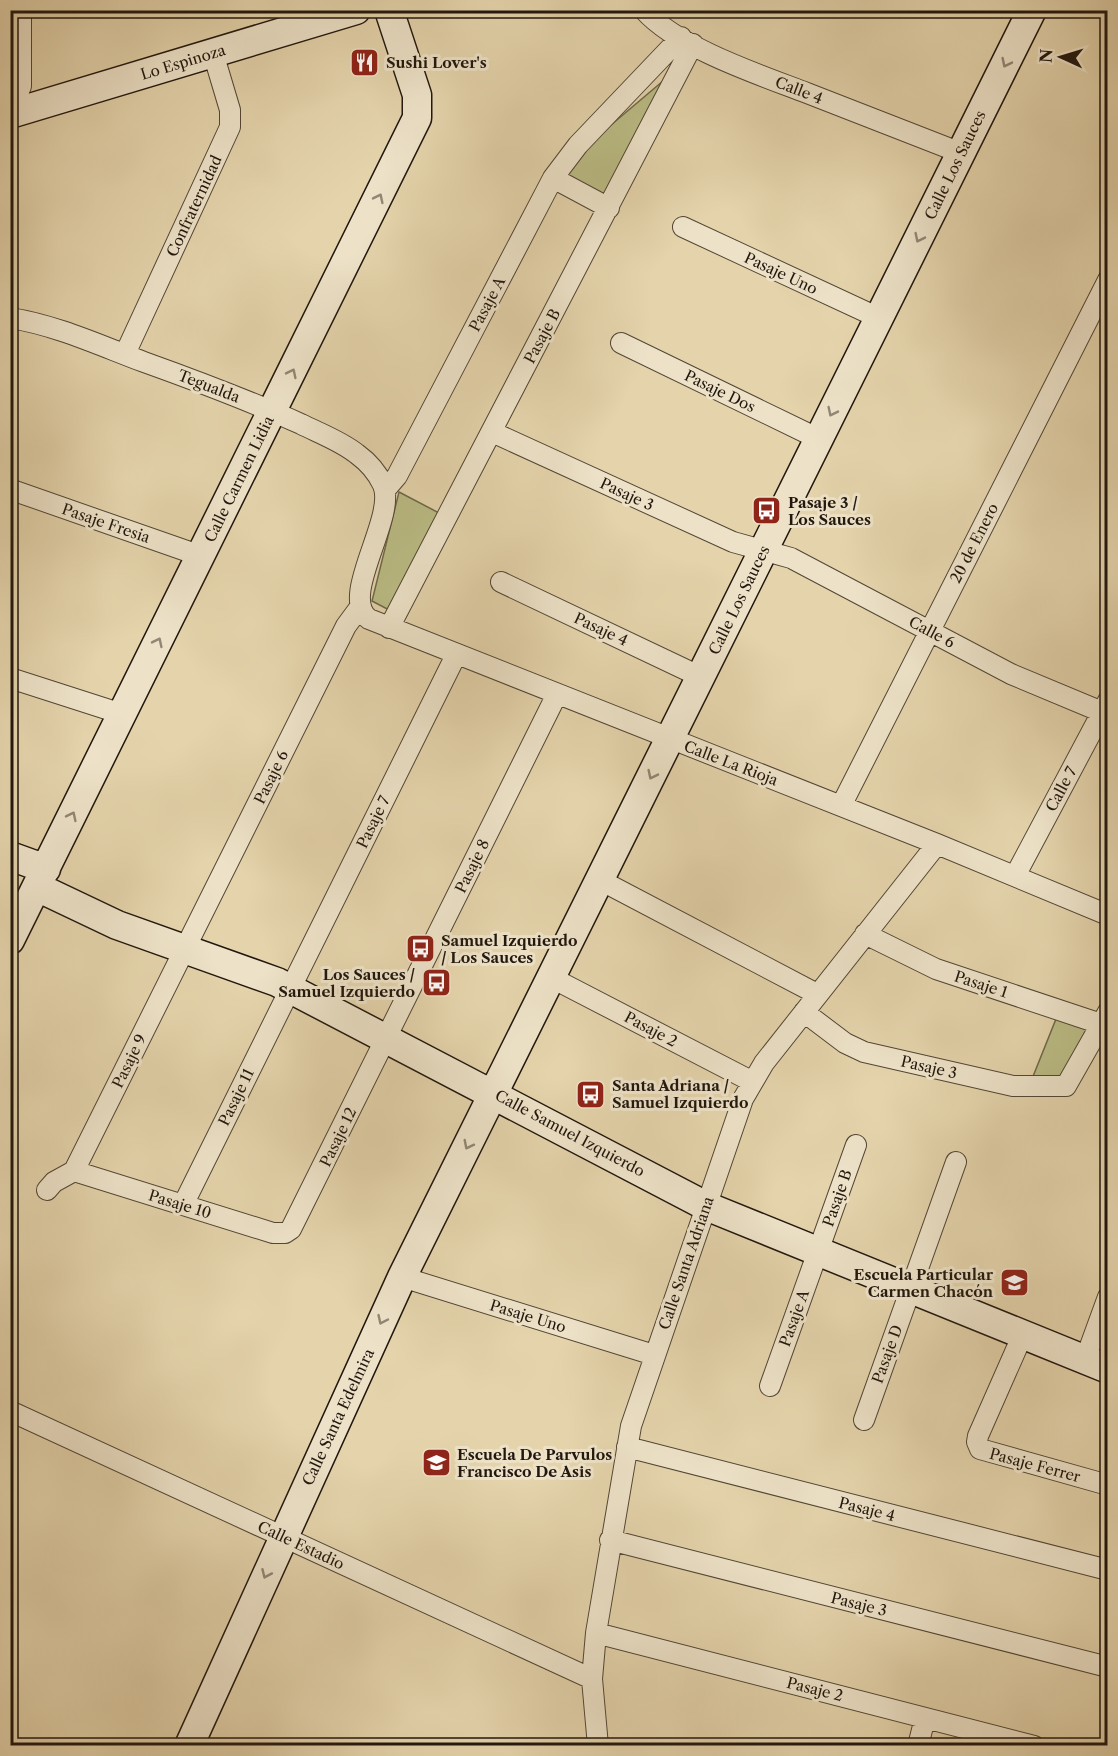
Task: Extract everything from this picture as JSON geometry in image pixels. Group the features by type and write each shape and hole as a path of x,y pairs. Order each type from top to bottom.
{"street":[{"path":"11,114 21,86 21,10"},
{"name":"Lo Espinoza","path":"11,114 356,10"},
{"name":"Calle Carmen Lidia","path":"10,940 417,118 417,94 389,10"},
{"name":"Calle 4","path":"644,10 651,18 687,41 765,77 961,153"},
{"name":"Calle Los Sauces","path":"494,1093 1032,10"},
{"name":"Pasaje A","path":"360,607 360,592 384,507 385,490 397,476 554,178 578,145 687,41"},
{"name":"Pasaje B","path":"389,628 609,208 687,41"},
{"name":"Confraternidad","path":"124,354 230,127 230,110 213,53"},
{"path":"554,178 609,208"},
{"name":"Pasaje Uno","path":"683,227 879,318"},
{"name":"20 de Enero","path":"841,806 1107,280"},
{"name":"Tegualda","path":"10,318 46,327 124,354 273,412 356,453 375,471 385,490"},
{"name":"Pasaje Dos","path":"621,343 819,439"},
{"name":"Pasaje 3","path":"492,432 733,542 764,551"},
{"name":"Pasaje Fresia","path":"12,490 201,556"},
{"name":"Calle 6","path":"764,551 791,558 1038,687 1105,707"},
{"name":"Pasaje 4","path":"501,582 701,676"},
{"name":"Calle La Rioja","path":"360,607 363,615 389,628 937,844 1107,915"},
{"name":"Pasaje 6","path":"184,950 346,626 360,607"},
{"name":"Pasaje 7","path":"290,988 456,655"},
{"path":"10,678 122,714"},
{"name":"Pasaje 8","path":"387,1038 557,694"},
{"name":"Calle 7","path":"1015,876 1105,707"},
{"name":"Calle Santa Adriana","path":"598,1746 592,1679 596,1634 610,1540 637,1402 751,1081 937,844"},
{"name":"Calle Samuel Izquierdo","path":"10,856 93,915 184,950 243,968 290,988 706,1206 1096,1365"},
{"path":"600,880 818,994"},
{"name":"Pasaje 1","path":"865,934 936,969 1104,1018"},
{"name":"Pasaje 9","path":"74,1172 184,950"},
{"name":"Pasaje 2","path":"552,978 751,1081"},
{"name":"Pasaje 11","path":"183,1205 290,988"},
{"name":"Pasaje 3","path":"804,1012 845,1043 864,1052 1014,1086 1066,1086 1104,1018"},
{"name":"Pasaje 12","path":"285,1233 295,1224 387,1038"},
{"name":"Calle Santa Edelmira","path":"189,1746 402,1278 494,1093"},
{"name":"Pasaje B","path":"818,1251 856,1145"},
{"path":"911,1289 956,1162"},
{"path":"47,1190 54,1182 74,1172"},
{"name":"Pasaje 10","path":"74,1172 273,1233 285,1233"},
{"name":"Pasaje A","path":"770,1386 818,1251"},
{"name":"Pasaje Uno","path":"402,1278 654,1355"},
{"name":"Pasaje D","path":"864,1420 911,1289"},
{"path":"1096,1365 1107,1297"},
{"name":"Pasaje Ferrer","path":"1023,1334 976,1442 980,1449 1107,1485"},
{"name":"Calle Estadio","path":"10,1411 592,1679"},
{"name":"Pasaje 4","path":"627,1446 1107,1570"},
{"name":"Pasaje 3","path":"610,1540 1107,1667"},
{"name":"Pasaje 2","path":"596,1634 1034,1746"},
{"path":"918,1746 925,1718"}],"green space":[{"path":"676,70 607,200 565,176 579,152"},
{"path":"399,492 441,514 391,611 372,601"},
{"path":"1056,1019 1089,1027 1062,1076 1032,1079"}],"place":[{"name":"Sushi Lover's","path":"365,62"},
{"name":"Pasaje 3 / Los Sauces","path":"767,511"},
{"name":"Samuel Izquierdo / Los Sauces","path":"420,949"},
{"name":"Los Sauces / Samuel Izquierdo","path":"436,983"},
{"name":"Santa Adriana / Samuel Izquierdo","path":"591,1094"},
{"name":"Escuela Particular Carmen Chacón","path":"1014,1283"},
{"name":"Escuela De Parvulos Francisco De Asis","path":"436,1463"}]}
